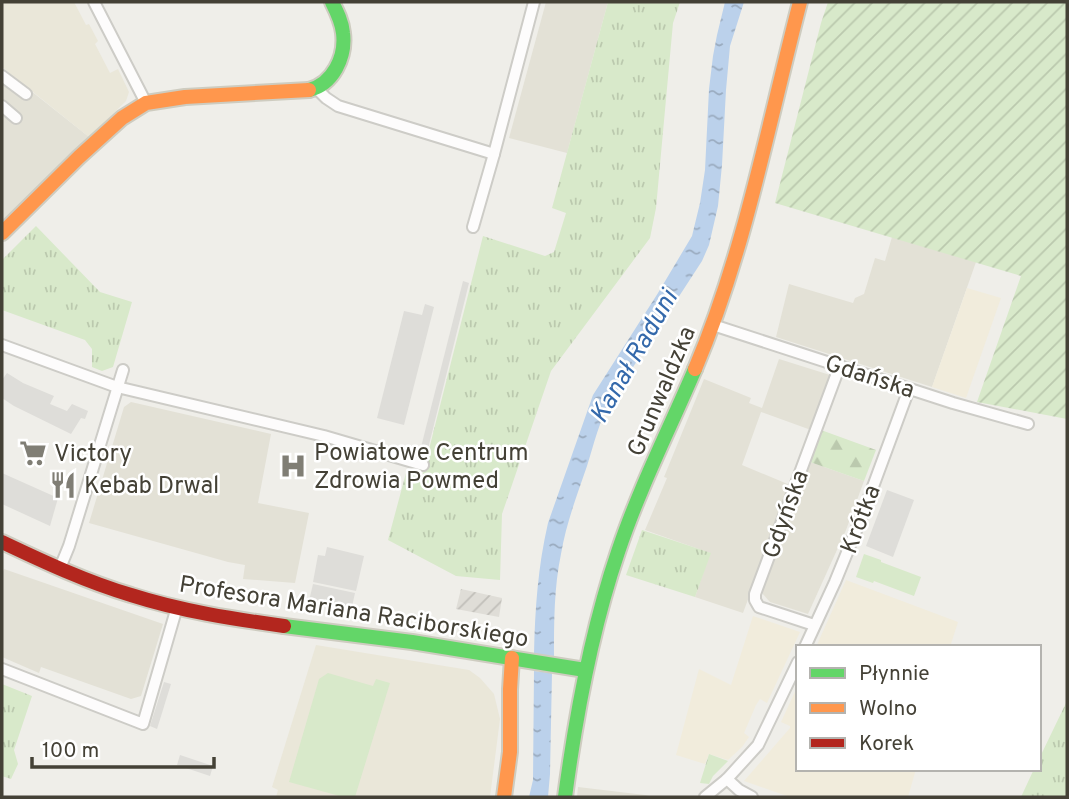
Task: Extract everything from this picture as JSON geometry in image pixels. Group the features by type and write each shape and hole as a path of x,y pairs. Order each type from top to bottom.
{"main road":[{"path":"2,233 122,118 146,103 185,97 283,93 316,88 330,77 343,54 345,36 332,2"},
{"name":"Grunwaldzka","path":"565,797 585,670 602,600 621,546 713,325 741,240 800,2"},
{"name":"Profesora Mariana Raciborskiego","path":"2,542 133,596 218,617 356,634 585,670"},
{"path":"504,797 510,752 512,658"}],"street":[{"path":"94,2 146,103"},
{"path":"473,227 534,2"},
{"path":"2,76 26,94"},
{"path":"316,88 338,106 494,153"},
{"path":"2,106 16,118"},
{"name":"Gdańska","path":"713,325 1028,425"},
{"path":"2,345 117,387 324,436 423,465"},
{"name":"Gdyńska","path":"814,625 759,607 755,594 840,365"},
{"path":"60,568 123,370"},
{"name":"Krótka","path":"806,645 864,511 909,389"},
{"path":"2,669 143,724 177,607"},
{"path":"705,797 727,779 758,745 796,667"},
{"path":"727,779 738,790 752,797"}],"shaded area":[{"path":"2,2 74,2 98,41 95,44 110,73 118,69 129,92 126,101 89,137 2,67"},
{"path":"546,2 608,2 567,153 509,138"},
{"path":"2,68 89,137 2,221"},
{"path":"892,237 976,262 932,387 776,337 789,284 853,303 855,298 864,294 875,258 885,261"},
{"path":"463,281 469,283 426,457 419,455"},
{"path":"967,288 1001,298 966,398 932,387"},
{"path":"425,304 434,307 404,425 377,418 404,311 422,315"},
{"path":"779,359 830,375 811,430 761,412 742,465 790,485 743,613 695,597 710,553 645,530 704,379 751,398 749,403 762,408"},
{"path":"7,373 54,396 50,404 67,411 72,404 88,411 85,419 81,418 71,434 14,406 2,398 2,380"},
{"path":"131,402 271,434 258,503 309,513 295,583 243,579 245,565 89,523 124,407"},
{"path":"810,462 864,481 846,530 808,614 770,602 762,593"},
{"path":"2,473 58,498 50,526 2,504"},
{"path":"887,490 914,500 893,557 866,546"},
{"path":"327,547 364,556 356,591 313,582 318,555 325,556"},
{"path":"4,569 163,624 141,696 131,699 41,667 39,673 2,657"},
{"path":"846,580 958,622 951,645 817,645"},
{"path":"313,584 355,593 351,611 309,601"},
{"path":"461,589 502,598 499,617 456,609"},
{"path":"753,616 800,632 767,703 760,699 756,705 744,733 749,737 728,760 709,754 705,764 676,755 699,669 731,685"},
{"path":"316,645 469,670 480,678 494,694 500,719 490,797 276,797 278,790 272,787"},
{"path":"164,682 171,684 157,729 150,726"},
{"path":"796,689 796,771 915,771 908,797 790,797 744,781 790,728 781,722"},
{"path":"180,755 213,766 210,776 177,765"},
{"path":"578,787 645,795 653,797 577,797"}],"green space":[{"path":"608,2 680,2 673,23 656,208 650,238 551,371 502,514 500,580 456,576 388,540 406,473 422,477 483,236 545,256 554,252 566,213 552,208"},
{"path":"828,2 1067,2 1067,419 977,402 1021,276 775,203"},
{"path":"36,226 100,292 132,302 113,367 102,371 92,367 92,349 85,340 2,310 2,260"},
{"path":"821,430 876,450 864,481 810,462"},
{"path":"642,530 711,553 695,597 626,575"},
{"path":"864,554 921,577 914,596 856,577"},
{"path":"328,673 373,686 376,679 390,683 355,797 343,797 289,782 319,679"},
{"path":"2,684 32,696 14,750 18,764 11,779 2,776"},
{"path":"1067,701 1067,797 1021,797 1033,771 1041,771 1041,755"},
{"path":"709,754 728,761 709,784 700,783"}],"water":[{"name":"Kanał Raduni","path":"725,2 744,2 730,46 718,206 709,245 702,261 603,416 563,543 556,592 554,656 534,654 538,588 548,523 593,395 692,236 705,170 713,56"},
{"path":"534,671 552,673 548,797 529,797 533,780"}],"traffic: fast":[{"path":"309,90 325,82 340,60 342,29 332,2"},
{"path":"565,797 586,673 608,582 635,505 695,369"},
{"path":"284,626 412,642 585,670"}],"traffic: slow":[{"path":"695,369 713,324 742,233 800,2"},
{"path":"2,233 122,118 146,103 185,97 309,90"},
{"path":"504,797 510,752 512,658"}],"traffic: jam":[{"path":"2,542 82,578 150,601 207,614 284,626"}],"place":[{"name":"Victory","path":"33,453"},
{"name":"Powiatowe Centrum Zdrowia Powmed","path":"293,466"},
{"name":"Kebab Drwal","path":"63,485"}]}
